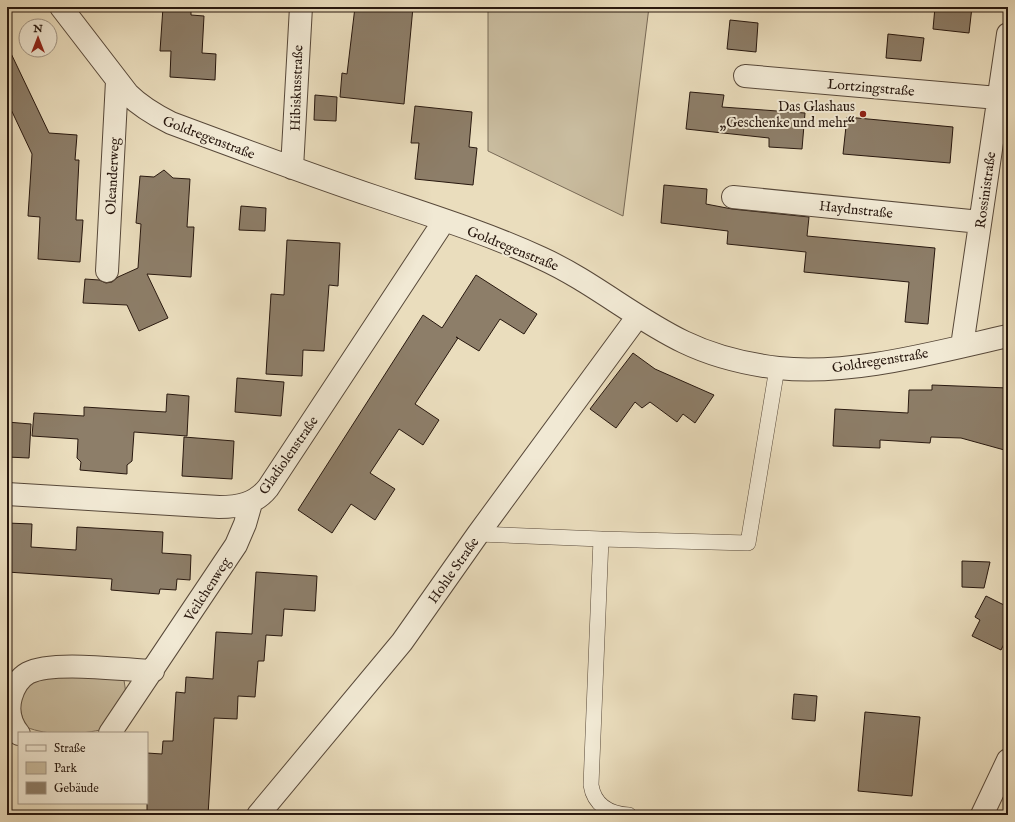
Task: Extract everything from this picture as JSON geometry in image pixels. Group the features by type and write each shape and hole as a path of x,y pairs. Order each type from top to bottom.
{"street":[{"name":"Goldregenstraße","path":"61,7 117,81 141,106 154,115 171,123 292,168 522,250 560,267 599,290 638,316 673,336 702,350 738,361 777,368 819,370 863,366 1008,336"},
{"name":"Hibiskusstraße","path":"292,168 301,7"},
{"name":"Rossinistraße","path":"962,346 1008,34"},
{"name":"Lortzingstraße","path":"745,76 998,98"},
{"name":"Oleanderweg","path":"107,272 117,81"},
{"name":"Haydnstraße","path":"733,197 980,222"},
{"name":"Gladiolenstraße","path":"7,494 189,506 229,507 250,503 256,500 268,488 444,221"},
{"name":"Hohle Straße","path":"258,815 398,648 478,534 638,316"},
{"name":"Veilchenweg","path":"111,732 236,545 245,524 250,503"},
{"path":"18,732 10,718 10,699 19,680 28,673 41,668 59,666 153,671"},
{"path":"982,815 1008,760"}],"lane":[{"path":"478,534 748,543 777,368"},
{"path":"601,539 592,785 596,799 604,808 616,813 629,815"}],"green space":[{"path":"488,7 649,7 623,216 488,151"},
{"path":"45,675 124,680 126,694 100,730 88,732 44,732 26,727 22,716 20,705 21,693 27,683 33,679"}],"building":[{"path":"163,7 191,7 191,15 204,16 202,53 216,54 215,80 170,77 171,51 160,51"},
{"path":"355,7 413,7 404,104 340,97 342,73 347,74"},
{"path":"935,7 972,7 969,33 933,29"},
{"path":"730,20 758,23 756,52 727,49"},
{"path":"888,34 924,38 921,61 886,58"},
{"path":"7,45 49,133 77,135 75,160 79,160 76,220 83,220 80,262 38,259 40,217 28,216 32,154 7,101"},
{"path":"690,92 724,95 722,107 805,113 802,149 769,147 769,138 686,129"},
{"path":"315,95 337,97 336,121 314,120"},
{"path":"415,106 472,112 469,147 477,148 473,185 415,179 419,143 411,143"},
{"path":"847,117 953,127 950,163 843,154"},
{"path":"164,170 173,178 190,179 187,227 194,227 191,277 147,274 168,318 139,331 127,305 83,303 85,279 99,280 106,283 112,282 118,277 138,268 141,224 136,223 140,176 154,177"},
{"path":"664,185 707,189 706,204 732,209 809,217 807,236 935,248 928,324 905,322 909,282 804,272 806,252 727,244 728,231 661,223"},
{"path":"241,206 266,208 265,231 239,230"},
{"path":"287,240 340,243 338,286 329,285 324,351 303,350 302,376 266,374 271,294 284,295"},
{"path":"476,275 537,314 524,334 500,319 479,351 458,338 415,404 439,420 423,445 399,429 370,473 395,489 375,520 351,504 332,533 298,510 423,315 442,328"},
{"path":"633,353 655,369 714,395 695,423 683,414 677,422 650,402 642,408 635,402 616,428 590,409"},
{"path":"237,378 284,382 281,416 235,412"},
{"path":"932,385 1008,388 1008,451 961,438 931,437 930,443 880,440 880,448 833,446 835,409 908,413 909,390 932,390"},
{"path":"167,394 189,396 187,436 134,432 132,461 127,465 127,474 80,470 81,462 77,458 78,439 32,436 34,413 84,416 84,407 166,412"},
{"path":"7,422 31,424 29,458 7,457"},
{"path":"184,437 234,441 232,479 182,476"},
{"path":"7,523 32,524 31,547 76,550 77,527 163,532 162,553 191,555 190,580 177,579 176,590 160,589 159,594 111,590 112,579 7,572"},
{"path":"962,561 990,562 984,588 962,587"},
{"path":"256,572 317,576 315,611 284,609 282,636 266,635 264,661 258,661 255,697 238,696 237,719 214,718 208,815 147,813 148,753 162,754 163,741 173,741 176,692 185,693 186,677 213,679 216,632 252,634"},
{"path":"986,596 1008,607 1008,636 1001,650 972,636 980,620 975,617"},
{"path":"794,694 817,696 815,721 792,719"},
{"path":"865,712 920,717 912,796 858,791"}],"place":[{"name":"Das Glashaus „Geschenke und mehr“","path":"863,114"}]}
